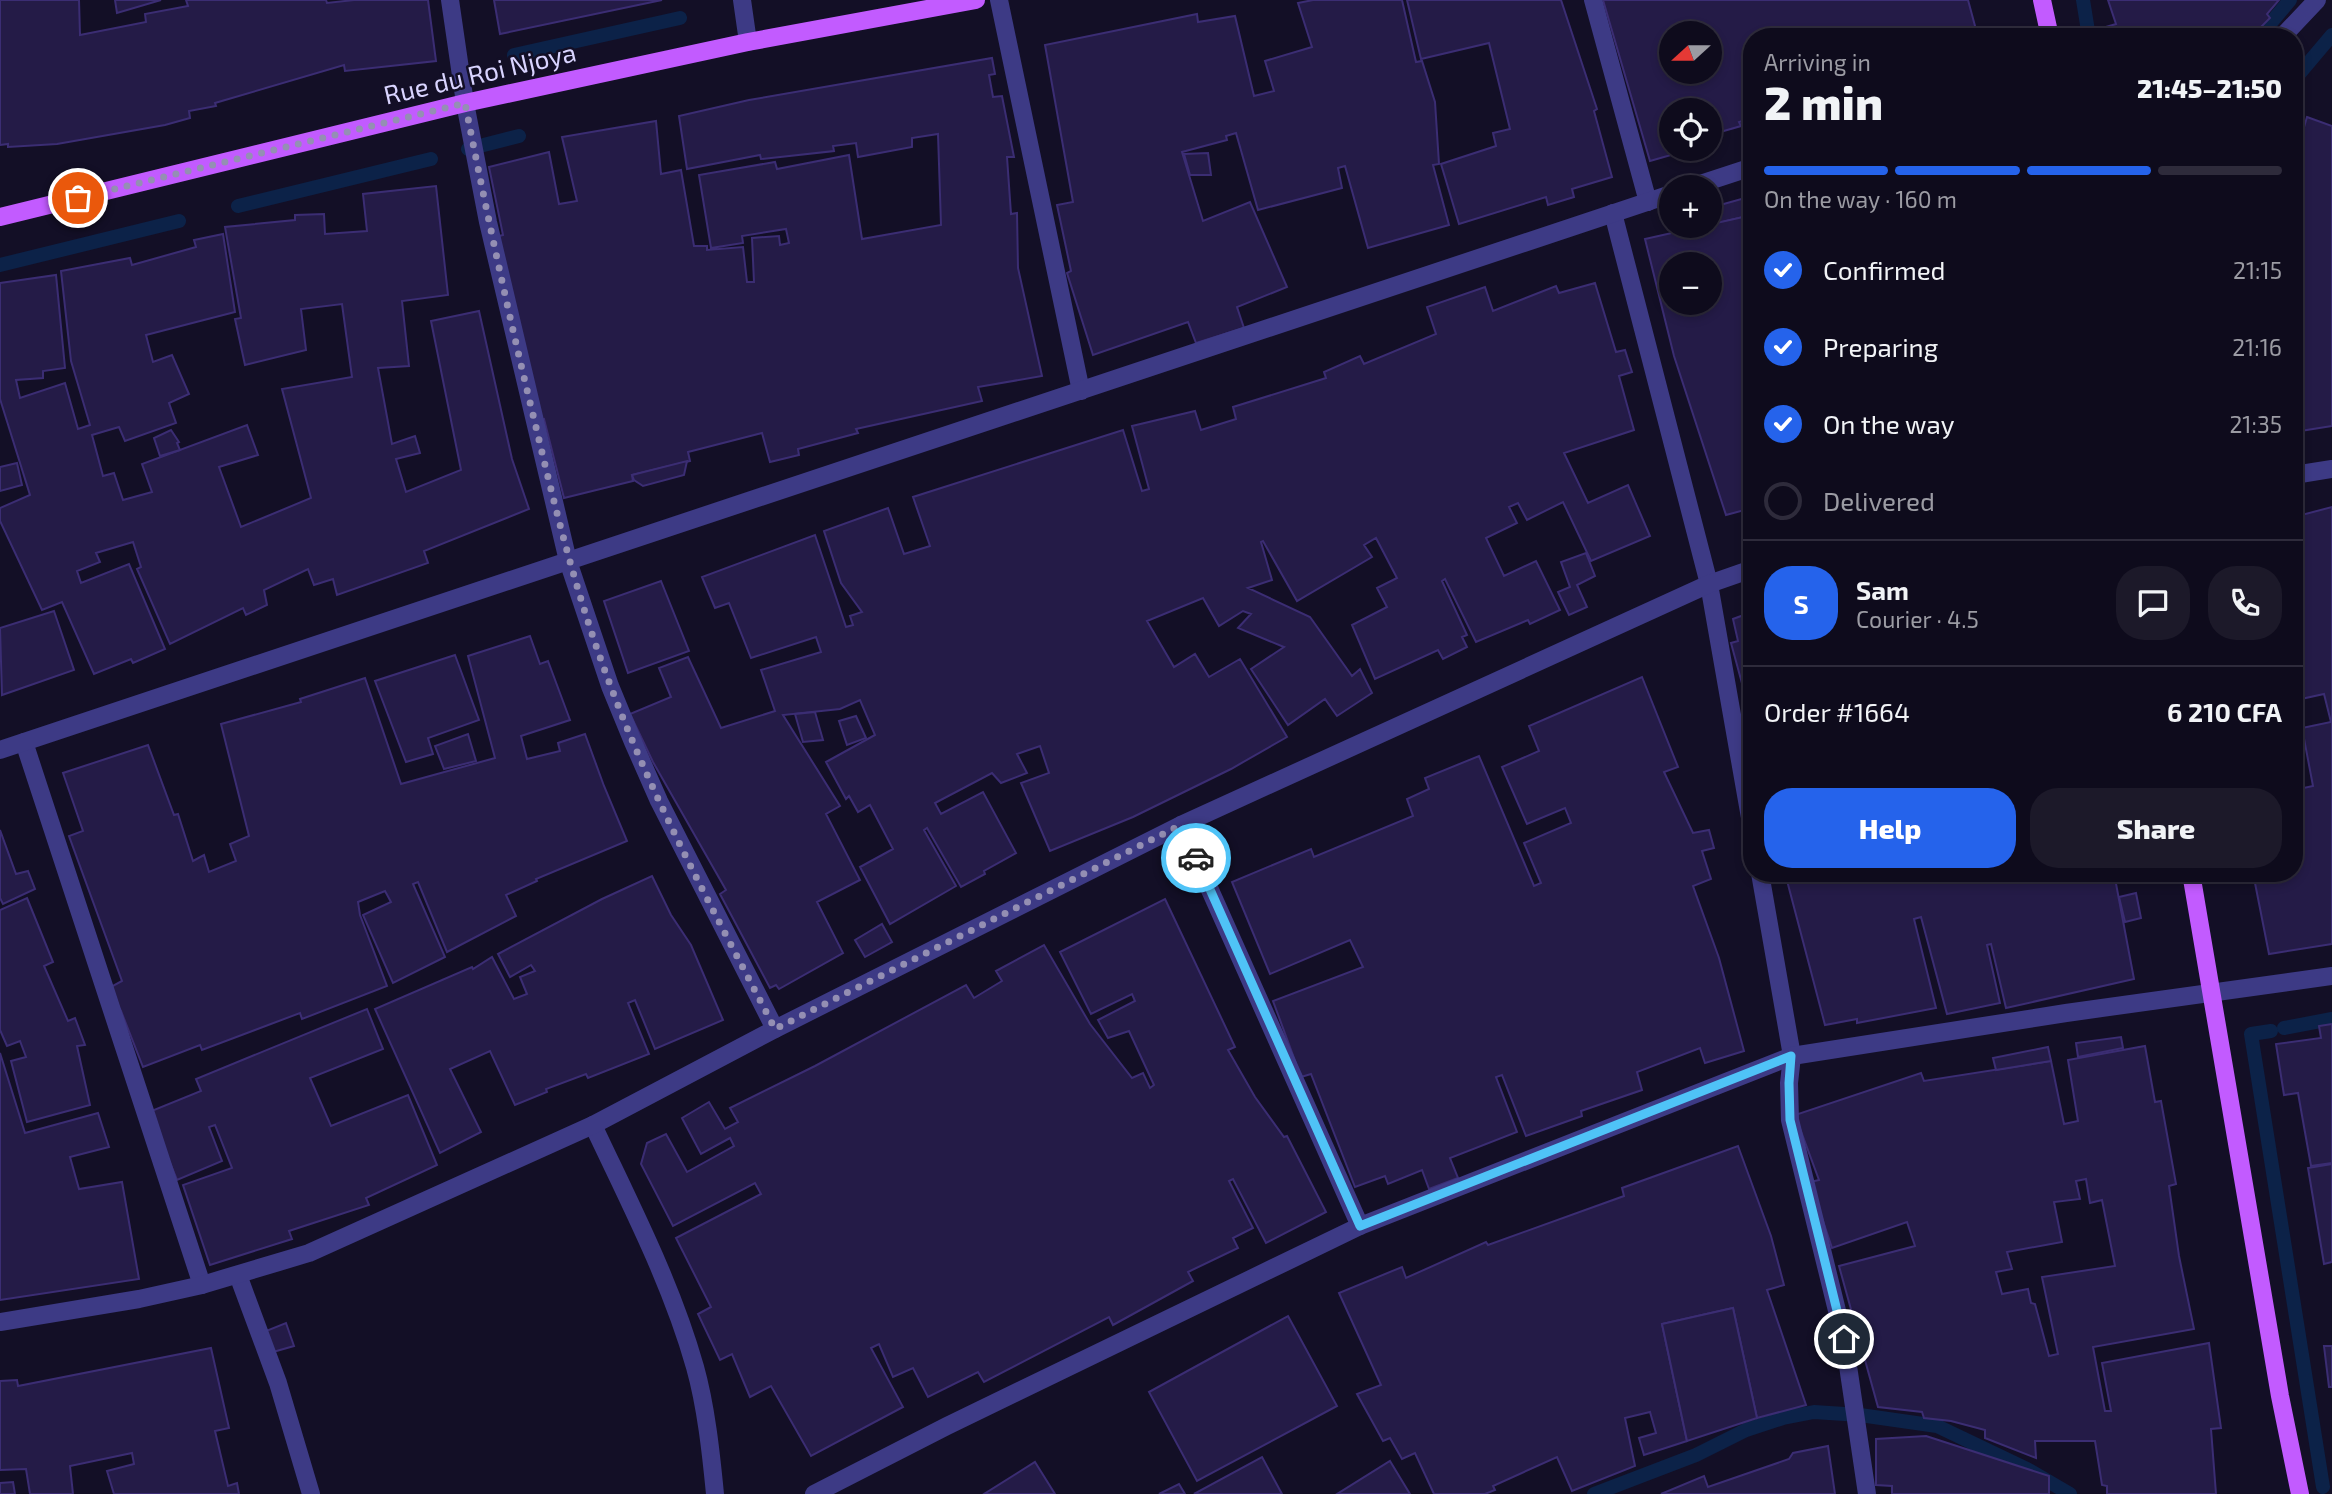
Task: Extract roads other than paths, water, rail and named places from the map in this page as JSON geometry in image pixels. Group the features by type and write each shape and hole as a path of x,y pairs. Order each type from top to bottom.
{"main road":[{"name":"Rue du Roi Njoya","path":"0,217 465,103 748,42 976,0"},
{"path":"2042,0 2048,28"},
{"path":"2193,882 2280,1396 2300,1494"}],"street":[{"path":"450,0 465,103 494,248 568,561 610,686 648,778 775,1029"},
{"path":"741,0 748,42"},
{"path":"999,0 1081,391"},
{"path":"1593,0 1648,202"},
{"path":"2291,28 2317,0"},
{"path":"1722,177 1743,170"},
{"path":"0,750 1659,198"},
{"path":"1613,213 1709,584 1743,778"},
{"path":"2303,474 2332,469"},
{"path":"0,1322 139,1299 202,1285 309,1253 593,1125 775,1029 1181,825 1709,584 1743,572"},
{"path":"24,742 202,1285"},
{"path":"1181,825 1360,1226"},
{"path":"1762,882 1791,1056 1790,1120 1844,1339 1867,1494"},
{"path":"814,1494 947,1426 1360,1226 1791,1056 2066,1013 2332,976"},
{"path":"593,1125 660,1267 696,1368 712,1460 715,1494"},
{"path":"238,1275 278,1383 311,1494"}],"waterway":[{"path":"2083,0 2088,28"},
{"path":"2267,28 2290,0"},
{"path":"514,55 680,18"},
{"path":"2303,69 2332,35"},
{"path":"468,149 519,136"},
{"path":"238,206 431,159"},
{"path":"0,265 179,221"},
{"path":"2284,1028 2332,1019"},
{"path":"2271,1031 2251,1034 2323,1487"},
{"path":"1594,1494 1696,1455 1746,1430 1783,1418 1814,1412 1860,1415 1937,1426 2027,1469 2070,1494"}]}
